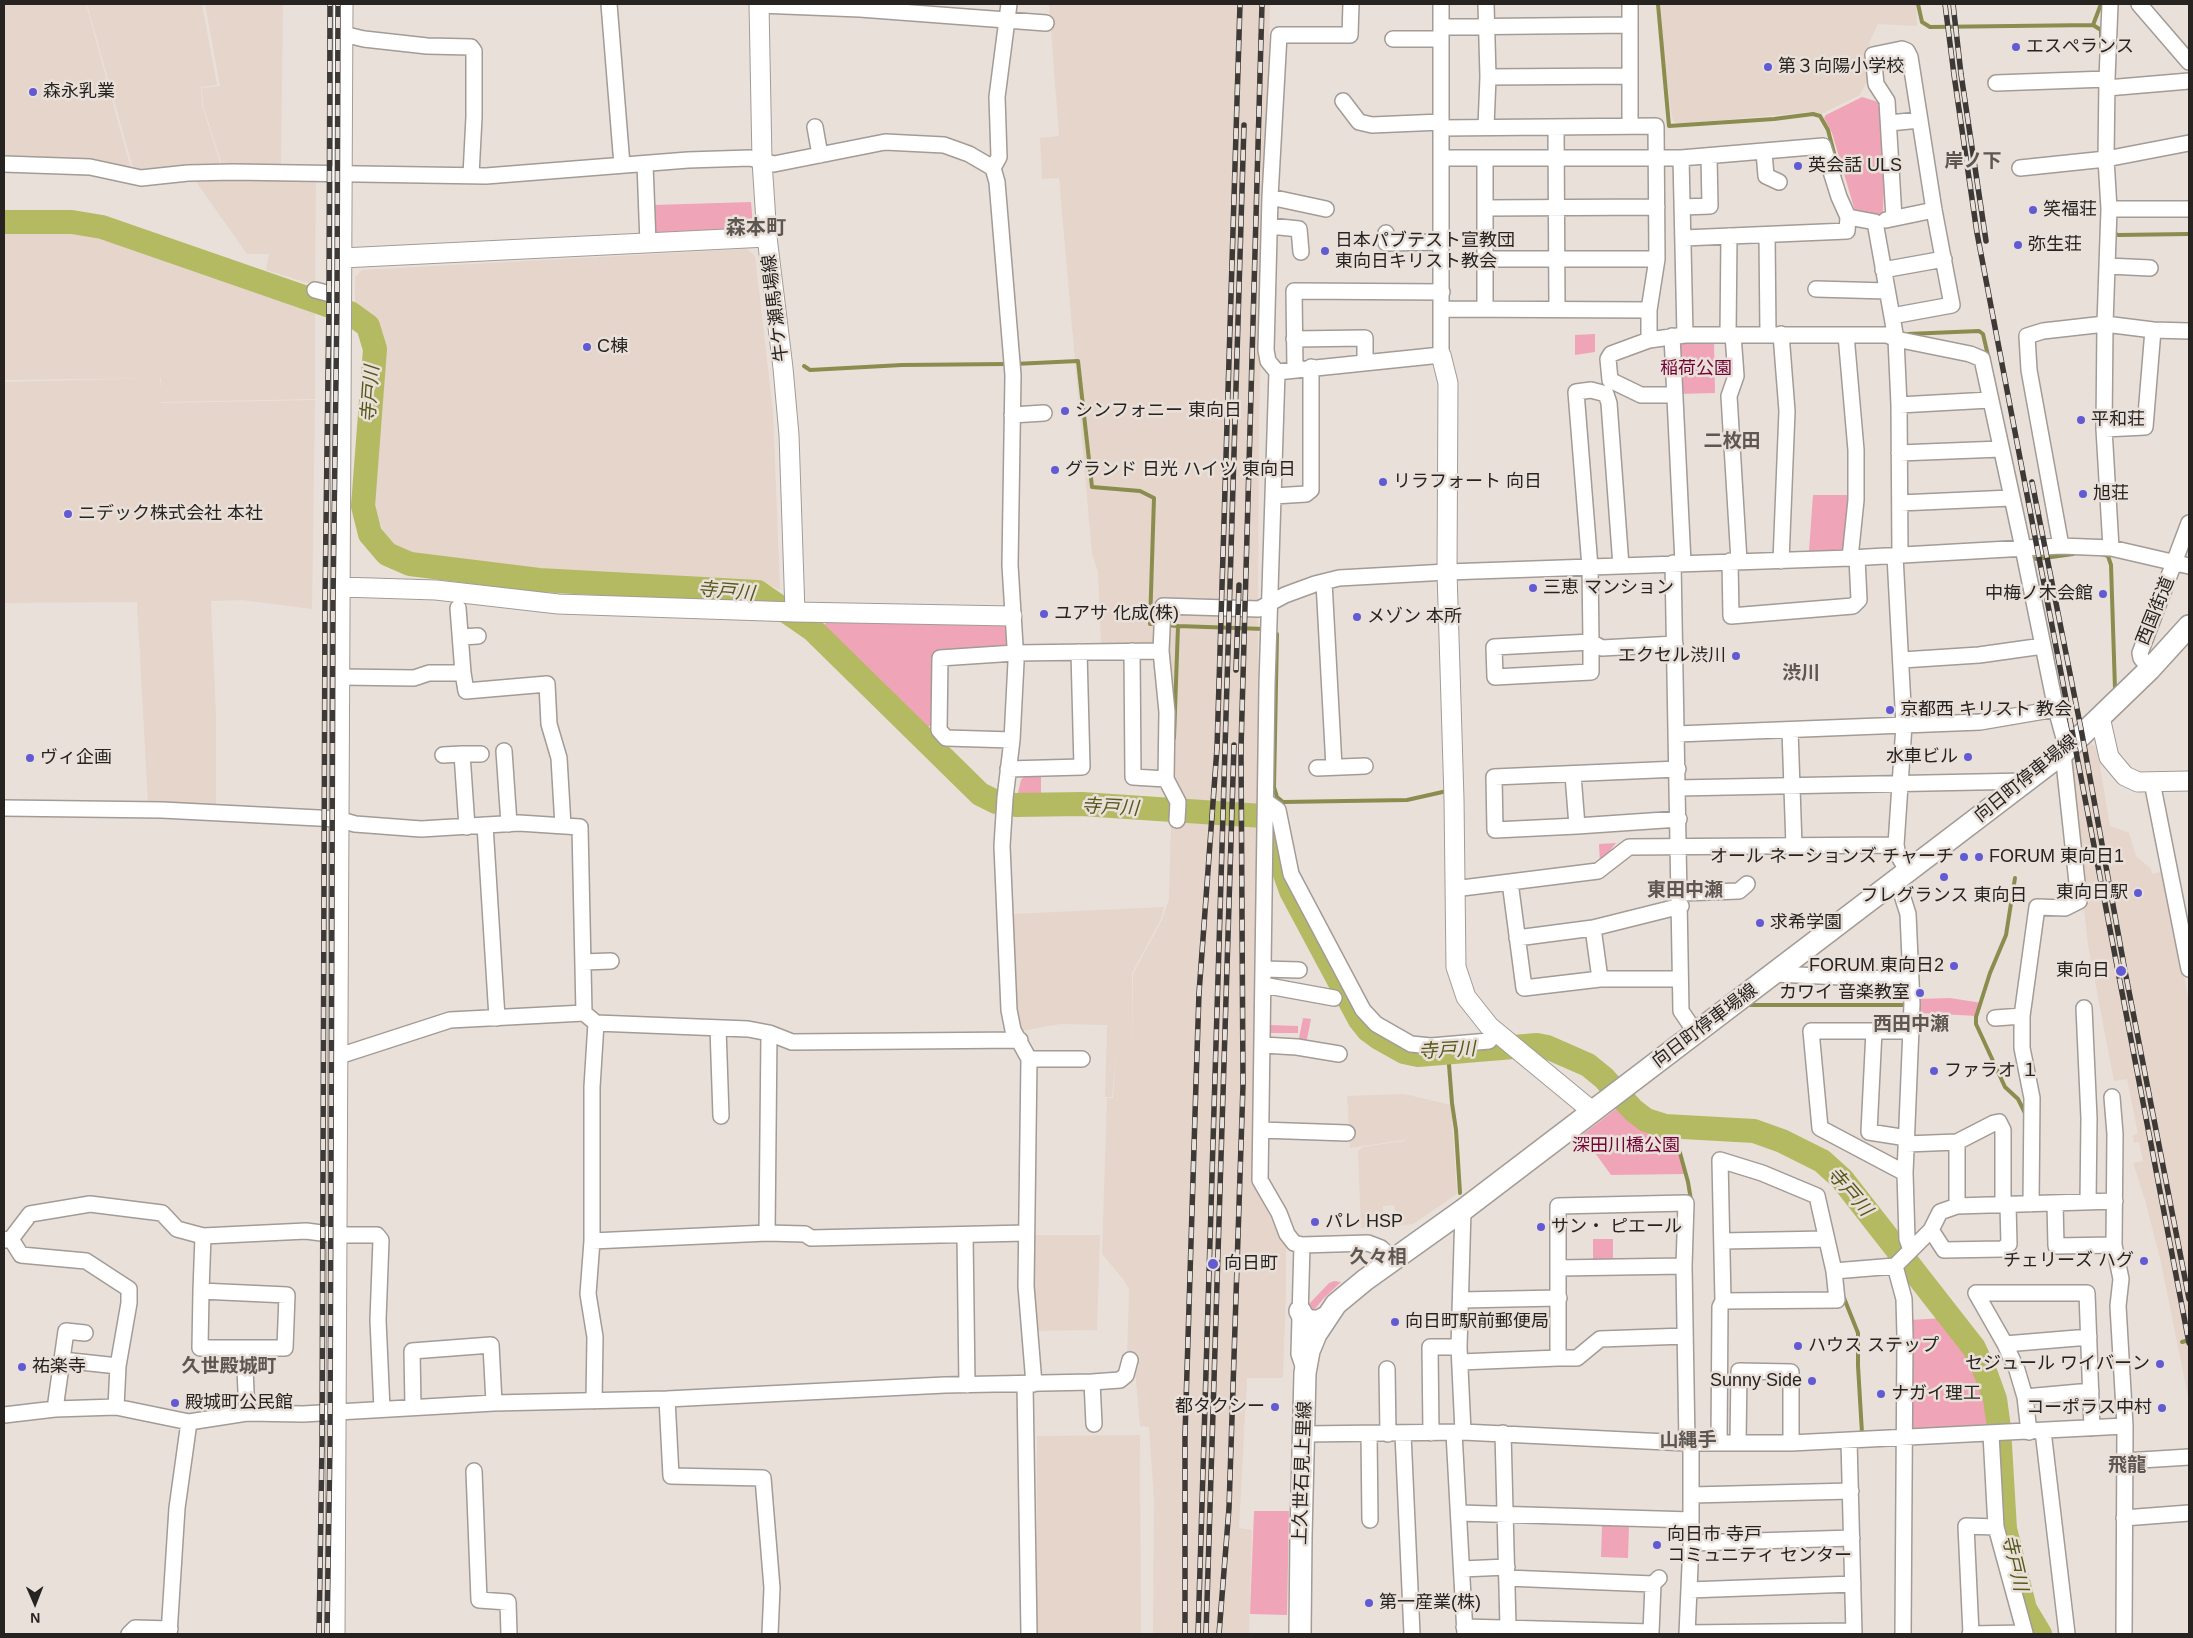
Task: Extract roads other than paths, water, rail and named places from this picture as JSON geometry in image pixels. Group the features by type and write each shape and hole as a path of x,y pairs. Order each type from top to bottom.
{"main road":[{"name":"向日町停車場線","path":"1326,1317 1348,1293 1463,1210 2065,751 2150,669 2189,626"},
{"path":"1300,1312 1304,1318 1310,1321 1319,1321 1326,1317"},
{"name":"上久世石見上里線","path":"1300,1634 1306,1373 1309,1351 1326,1317"}],"street":[{"path":"335,1634 343,4"},
{"path":"609,4 622,165"},
{"path":"759,4 860,9 1046,23"},
{"name":"牛ケ瀬馬場線","path":"759,4 762,161 767,237 783,368 788,435 795,612"},
{"path":"993,168 999,158 998,97 1008,4"},
{"path":"1350,4 1350,35 1279,35 1270,197 1266,350 1268,361 1277,372 1269,632 1260,1180 1279,1213 1287,1234 1294,1243 1302,1245 1368,1243 1382,1248 1394,1260"},
{"path":"1441,4 1441,355 1448,383 1447,572 1454,799 1455,957 1462,988 1474,1009 1489,1026 1592,1111"},
{"path":"1486,4 1488,77 1486,127"},
{"path":"1630,4 1630,126"},
{"path":"2110,4 2106,159 2109,209 2104,429 2111,548"},
{"path":"2139,4 2189,62"},
{"path":"1393,39 1486,26 1630,25"},
{"path":"343,34 364,39 427,46 471,47 474,51 474,117 471,175"},
{"path":"1892,316 1952,305 1934,210 1910,57 1907,51 1902,49 1873,55 1876,84 1887,101 1894,218"},
{"path":"1488,77 1630,76"},
{"path":"1996,83 2189,81"},
{"path":"1343,101 1359,122 1372,125 1486,127 1656,126 1657,259 1649,310 1650,340"},
{"path":"1888,123 1920,120"},
{"path":"815,127 820,155"},
{"path":"1556,127 1557,309"},
{"path":"4,164 90,168 130,178 188,173 290,171 342,175 486,176 622,165 750,158 774,164 885,142 944,145 968,154 993,168 997,182 1012,366 1010,565 1015,653 1012,740 1002,846 1009,1010 1013,1030 1029,1059 1026,1233 1029,1384 1029,1634"},
{"path":"2020,168 2106,159 2189,143"},
{"path":"1442,158 1681,158 1824,146 1839,197 1848,217 1847,231 1684,238"},
{"path":"1764,152 1766,176 1779,182"},
{"path":"1682,206 1710,206 1709,156"},
{"path":"1485,158 1485,308"},
{"path":"1681,158 1684,238 1674,395 1678,563 1675,644 1681,899 1680,979 1681,1011 1696,1032"},
{"path":"645,164 648,243"},
{"path":"1270,197 1326,209"},
{"path":"1486,208 1656,207"},
{"path":"2109,209 2189,209"},
{"path":"1848,217 1875,222 1934,210"},
{"path":"1875,222 1896,339 1900,503 1897,556 1904,725 1902,782 1896,845 1902,895 1908,914 1911,980 1911,1031 1906,1141 1908,1240 1903,1258 1902,1634"},
{"path":"1270,226 1298,229 1301,252"},
{"path":"1386,233 1386,243 1442,242"},
{"path":"1767,235 1775,334 1787,411 1781,561"},
{"path":"1729,236 1731,335 1736,376 1729,396 1735,561 1731,616 1852,606 1859,600 1854,558 1856,459 1846,335"},
{"path":"342,258 767,237"},
{"path":"1485,258 1657,259"},
{"path":"1883,270 1944,259"},
{"path":"2108,266 2150,268"},
{"path":"1816,289 1887,291"},
{"path":"315,290 343,307"},
{"path":"1294,369 1294,291 1442,292"},
{"path":"1442,309 1649,310"},
{"path":"2061,546 2029,370 2027,336 2043,330 2105,324 2153,330 2189,331"},
{"path":"2104,429 2145,427 2153,330"},
{"path":"1674,395 1641,396 1610,380 1608,359 1611,354 1650,340 1679,336 1775,334 1887,335 1896,339 1970,354 1982,359 2065,751 2080,901 2066,908 2037,907 2022,1016 2022,1048 2032,1098 2031,1204"},
{"path":"1294,339 1365,338 1366,362"},
{"path":"1277,372 1441,355"},
{"path":"1274,496 1306,494 1311,490 1311,367"},
{"path":"1621,566 1609,403 1606,394 1591,390 1576,392 1590,567 1591,642 1590,672 1495,677 1494,648 1591,642 1602,648 1675,644"},
{"path":"1899,405 1990,400"},
{"path":"1012,414 1044,413"},
{"path":"1899,453 2002,449"},
{"path":"1900,503 2011,498"},
{"name":"西国街道","path":"2150,669 2140,658 2140,653 2182,565 2189,523"},
{"path":"1178,812 1166,779 1168,712 1161,651 1163,606 1259,609 1271,602 1324,582 1356,576 1854,558 2061,546 2111,548 2182,565"},
{"path":"1324,582 1334,767"},
{"path":"341,587 436,590 558,604 795,612 1012,616"},
{"path":"458,608 466,691 547,684 549,724 559,758 563,826"},
{"path":"461,636 478,636"},
{"path":"1902,660 1979,655 2043,646"},
{"path":"1132,651 1133,777 1166,779"},
{"path":"1012,740 946,738 939,730 940,658 1015,653 1161,651"},
{"path":"1008,769 1082,768 1079,652"},
{"path":"340,677 414,678 429,673 463,673"},
{"path":"1677,734 1980,722 2056,709"},
{"path":"2100,717 2104,740 2112,762 2125,776 2138,782 2189,781"},
{"path":"1790,730 1794,846"},
{"path":"504,751 509,824"},
{"path":"462,754 467,826"},
{"path":"443,755 481,754"},
{"path":"1317,768 1365,766"},
{"path":"1678,770 1494,777 1495,830 1679,819"},
{"path":"1573,775 1577,826"},
{"path":"1678,788 1902,782 2027,781"},
{"path":"2152,782 2189,969"},
{"path":"4,808 101,808 338,819 355,824 422,829 509,824 580,827 584,1013"},
{"path":"1266,814 1278,810 1291,874 1363,1010 1385,1031 1411,1044 1431,1046 1489,1041"},
{"path":"485,825 497,1018"},
{"path":"1454,889 1598,871 1629,848 1896,845"},
{"path":"1510,882 1524,988 1600,979 1680,979"},
{"path":"1517,938 1592,928 1681,899 1739,891 1747,884"},
{"path":"1592,928 1600,979"},
{"path":"583,962 611,961"},
{"path":"1263,969 1300,970"},
{"path":"1774,974 1911,980"},
{"path":"1263,985 1334,998"},
{"path":"2084,1008 2089,1118 2088,1202"},
{"path":"339,1056 450,1020 584,1013 596,1023 748,1029 769,1033 792,1042 1020,1040"},
{"path":"1995,1018 2022,1016"},
{"path":"594,1401 595,1337 588,1294 592,1241 592,1087 596,1023"},
{"path":"718,1028 721,1116"},
{"path":"1874,1030 1869,1132 1906,1141 1957,1142 1994,1122 2002,1124 2009,1244 2002,1249 1944,1250 1931,1230"},
{"path":"1906,1173 1820,1128 1811,1031 1911,1031"},
{"path":"767,1233 769,1033"},
{"path":"1263,1045 1296,1047 1339,1054"},
{"path":"1029,1059 1082,1059"},
{"path":"2112,1097 2115,1200 2114,1246 2121,1279 2118,1306 2125,1426 2124,1634"},
{"path":"1261,1130 1347,1133"},
{"path":"1957,1142 1957,1206"},
{"path":"1719,1442 1720,1307 1723,1301 1720,1160 1762,1173 1817,1196 1834,1271 1837,1300 1723,1301"},
{"path":"1834,1271 1903,1258 1931,1230 1940,1212 1957,1206 2115,1200"},
{"path":"2055,1203 2056,1246 2114,1246"},
{"path":"116,1407 118,1366 130,1290 86,1261 20,1255 8,1240 30,1214 90,1204 162,1213 177,1229 203,1236 306,1231 337,1235 378,1236 382,1240 378,1320 382,1409"},
{"path":"1558,1358 1558,1206 1686,1204 1684,1266 1685,1336 1692,1496 1687,1634 1854,1633 1849,1441"},
{"path":"1462,1568 1656,1581 1651,1632 1508,1627 1465,1631 1459,1513 1460,1300 1463,1210"},
{"path":"592,1241 767,1233 805,1234 812,1238 1026,1233"},
{"path":"965,1235 967,1385"},
{"path":"201,1291 287,1295 285,1348 200,1348 201,1291 203,1236"},
{"path":"1722,1241 1826,1239"},
{"path":"1302,1245 1299,1354 1306,1373"},
{"path":"1558,1268 1684,1266"},
{"path":"2067,1634 2036,1432 2017,1370 2005,1344 1976,1293 2087,1293 2092,1428"},
{"path":"1460,1300 1559,1298"},
{"path":"55,1409 66,1331 85,1333"},
{"path":"1431,1433 1430,1347 1460,1355 1577,1358 1600,1339 1685,1336"},
{"path":"2005,1344 2089,1337"},
{"path":"413,1407 412,1351 491,1346 494,1403"},
{"path":"244,1348 248,1413"},
{"path":"62,1360 118,1366"},
{"path":"4,1415 55,1409 116,1407 189,1422 248,1413 336,1413 494,1403 667,1399 967,1385 1092,1382 1120,1380 1126,1375 1130,1360"},
{"path":"1387,1369 1396,1434 1412,1634"},
{"path":"1738,1443 1738,1371 1791,1372 1791,1443"},
{"path":"1092,1382 1094,1424"},
{"path":"2025,1397 2091,1391"},
{"path":"667,1399 671,1476 764,1478 772,1588 770,1634"},
{"path":"129,1634 135,1628 169,1631 177,1508 189,1422"},
{"path":"1304,1434 1459,1432 1689,1443 1791,1443 1849,1441 1903,1436 1998,1434 2125,1426"},
{"path":"1503,1433 1508,1627"},
{"path":"1369,1434 1370,1520"},
{"path":"1996,1527 1966,1526 1970,1634 2025,1632 1996,1527 1998,1434"},
{"path":"2125,1461 2189,1456"},
{"path":"474,1470 478,1600 508,1602 510,1634"},
{"path":"1692,1496 1850,1491"},
{"path":"1459,1513 1691,1520"},
{"path":"2124,1518 2189,1514"},
{"path":"1691,1543 1852,1538"},
{"path":"1689,1590 1853,1584"}],"waterway":[{"path":"1658,4 1669,126 1774,119 1813,114 1820,116 1828,130 1840,176"},
{"path":"1918,4 1922,22 1930,27 2093,25 2101,30 2101,47"},
{"path":"2093,25 2101,4"},
{"name":"寺戸川","path":"4,222 72,222 102,227 350,313 368,326 375,349 363,506 370,534 387,554 410,564 539,580 758,592 813,630 980,794 996,802 1016,805 1082,804 1263,816 1269,820 1278,840 1281,863 1291,891 1360,1020 1368,1030 1404,1052 1418,1055 1537,1045 1547,1047 1588,1065 1604,1078 1633,1110 1646,1120 1665,1126 1754,1131 1782,1141 1822,1161 1842,1179 1974,1348 1986,1374 1995,1399 1999,1428 2005,1529 2025,1609 2040,1634"},
{"path":"2112,232 2118,235 2189,234"},
{"path":"1907,334 1979,331 1983,334 1989,360"},
{"path":"1014,364 1078,361 1092,487 1140,491 1154,498 1150,624 1158,624"},
{"path":"804,366 810,370 902,365 1007,364"},
{"path":"2030,555 2031,558 2037,559 2073,554"},
{"path":"2102,554 2108,556 2111,565 2115,689"},
{"path":"1165,625 1178,626 1174,738"},
{"path":"1178,626 1264,629"},
{"path":"1273,633 1277,634 1274,787 1277,797 1283,802 1407,800 1447,791"},
{"path":"1167,810 1169,795"},
{"path":"2015,878 2006,935 1990,973 1976,1017 1976,1024 2005,1087 2018,1099 2025,1113"},
{"path":"1747,1005 1905,1005"},
{"path":"1448,1052 1460,1193"},
{"path":"1667,1126 1680,1153 1691,1200"},
{"path":"1844,1298 1858,1333 1862,1433"},
{"path":"2182,1342 2189,1340"}],"railway":[{"path":"319,1634 322,1444 325,600 329,304 330,4"},
{"path":"327,1634 330,1444 333,600 337,304 338,4"},
{"path":"1185,1634 1185,1435 1199,993 1217,748 1240,4"},
{"path":"1219,1634 1229,1508 1243,1085 1241,748 1262,4"},
{"path":"1945,4 1977,233 2189,1343"},
{"path":"1953,4 1961,74 1986,241"},
{"path":"1198,1634 1244,125"},
{"path":"2032,482 2082,734 2125,971 2189,1299"},
{"path":"1236,670 1239,585"},
{"path":"1206,1634 1234,745"}],"place":[{"name":"エスぺランス","path":"2016,47"},
{"name":"第３向陽小学校","path":"1768,67"},
{"name":"森永乳業","path":"33,92"},
{"name":"英会話 ULS","path":"1798,166"},
{"name":"笑福荘","path":"2033,210"},
{"name":"弥生荘","path":"2018,245"},
{"name":"日本パブテスト宣教団 東向日キリスト教会","path":"1325,251"},
{"name":"C棟","path":"587,347"},
{"name":"シンフォニー 東向日","path":"1065,411"},
{"name":"平和荘","path":"2081,420"},
{"name":"グランド 日光 ハイツ 東向日","path":"1055,470"},
{"name":"リラフォート 向日","path":"1383,482"},
{"name":"旭荘","path":"2083,494"},
{"name":"ニデック株式会社 本社","path":"68,514"},
{"name":"三恵 マンション","path":"1533,588"},
{"name":"中梅ノ木会館","path":"2103,594"},
{"name":"ユアサ 化成(株)","path":"1044,614"},
{"name":"メゾン 本所","path":"1357,617"},
{"name":"エクセル渋川","path":"1736,656"},
{"name":"京都西 キリスト 教会","path":"1890,710"},
{"name":"水車ビル","path":"1968,757"},
{"name":"ヴィ企画","path":"30,758"},
{"name":"オール ネーションズ チャーチ","path":"1964,857"},
{"name":"FORUM 東向日1","path":"1979,857"},
{"name":"フレグランス 東向日","path":"1944,877"},
{"name":"東向日駅","path":"2138,893"},
{"name":"求希学園","path":"1760,923"},
{"name":"FORUM 東向日2","path":"1954,966"},
{"name":"東向日","path":"2121,971"},
{"name":"カワイ 音楽教室","path":"1920,993"},
{"name":"ファラオ １","path":"1934,1071"},
{"name":"パレ HSP","path":"1315,1222"},
{"name":"サン・ ピエール","path":"1541,1227"},
{"name":"チェリーズ ハグ","path":"2144,1261"},
{"name":"向日町","path":"1213,1264"},
{"name":"向日町駅前郵便局","path":"1395,1322"},
{"name":"ハウス ステップ","path":"1798,1346"},
{"name":"セジュール ワイバーン","path":"2160,1364"},
{"name":"祐楽寺","path":"22,1367"},
{"name":"Sunny Side","path":"1812,1381"},
{"name":"ナガイ理工","path":"1881,1394"},
{"name":"殿城町公民館","path":"175,1403"},
{"name":"都タクシー","path":"1275,1407"},
{"name":"コーポラス中村","path":"2162,1408"},
{"name":"向日市 寺戸 コミュニティ センター","path":"1657,1545"},
{"name":"第一産業(株)","path":"1369,1603"}],"district":[{"name":"岸ノ下","path":"1973,162"},
{"name":"森本町","path":"756,228"},
{"name":"二枚田","path":"1732,442"},
{"name":"渋川","path":"1801,674"},
{"name":"東田中瀬","path":"1685,891"},
{"name":"西田中瀬","path":"1911,1025"},
{"name":"久々相","path":"1378,1258"},
{"name":"久世殿城町","path":"229,1367"},
{"name":"山縄手","path":"1688,1441"},
{"name":"飛龍","path":"2127,1466"}],"park label":[{"name":"稲荷公園","path":"1696,369"},
{"name":"深田川橋公園","path":"1626,1146"}]}
